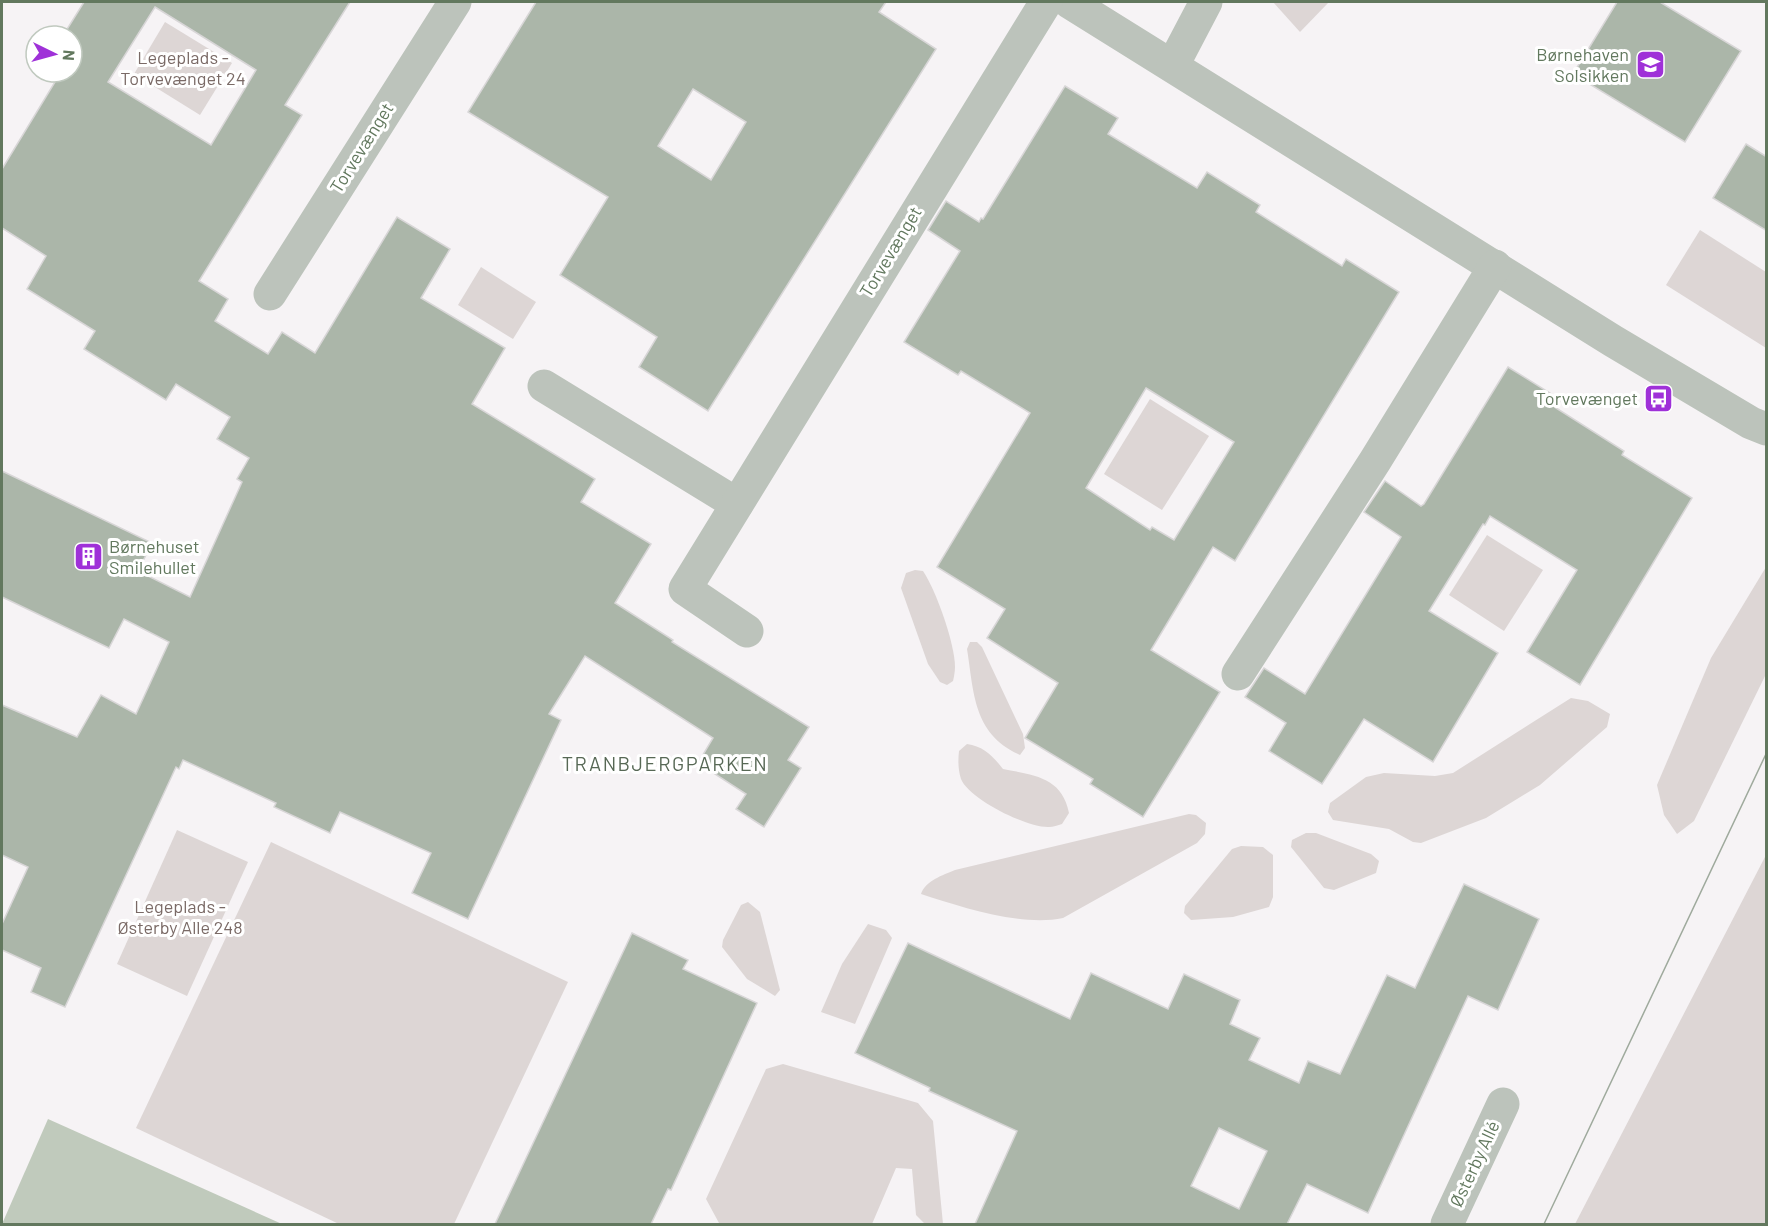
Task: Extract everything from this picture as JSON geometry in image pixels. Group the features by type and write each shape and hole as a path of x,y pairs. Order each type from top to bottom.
{"street":[{"name":"Torvevænget","path":"270,294 455,2"},
{"name":"Torvevænget","path":"747,631 685,589 1046,2"},
{"path":"1069,2 1613,341 1751,423 1767,429"},
{"path":"1173,65 1206,2"},
{"path":"1238,674 1375,461 1495,266"},
{"path":"544,386 737,504"},
{"name":"Østerby Allé","path":"1448,1224 1503,1104"}],"green space":[{"path":"1273,2 1329,2 1300,32"},
{"name":"Legeplads - Torvevænget 24","path":"165,22 232,63 200,115 134,74"},
{"path":"1700,230 1766,272 1766,348 1666,285"},
{"path":"481,267 536,302 513,339 458,305"},
{"path":"1150,399 1209,436 1162,510 1104,474"},
{"path":"1487,535 1543,570 1504,631 1449,595"},
{"path":"1766,567 1766,674 1694,821 1677,834 1664,815 1657,785 1711,658"},
{"path":"915,570 923,571 928,580 948,632 955,667 953,681 947,685 940,682 928,664 901,588 906,573"},
{"path":"970,642 977,642 982,647 1023,734 1025,748 1020,755 993,736 978,711 967,649"},
{"path":"1571,698 1588,701 1610,714 1607,727 1540,785 1486,818 1421,843 1413,842 1389,829 1333,820 1328,812 1330,803 1366,777 1384,773 1435,776 1453,773"},
{"path":"967,744 987,752 1003,769 1036,776 1053,785 1060,792 1069,813 1062,824 1049,827 1027,823 1000,811 975,795 966,787 959,772 959,751"},
{"path":"1189,814 1196,815 1206,823 1205,834 1197,843 1063,918 1029,920 1011,918 973,910 921,894 930,882 955,870"},
{"name":"Legeplads - Østerby Alle 248","path":"177,830 248,862 187,996 117,964"},
{"path":"1306,833 1316,833 1371,854 1379,861 1376,873 1334,890 1324,888 1291,847 1292,840"},
{"path":"271,842 568,982 454,1224 339,1224 136,1128"},
{"path":"1241,846 1263,847 1273,855 1273,897 1269,907 1233,917 1191,920 1184,913 1185,906 1232,849"},
{"path":"1766,855 1766,1224 1575,1224"},
{"path":"748,902 760,912 780,990 775,996 747,979 722,947 723,940 741,905"},
{"path":"868,924 886,930 892,938 855,1024 821,1012 842,964"},
{"path":"783,1064 918,1103 933,1121 943,1224 925,1224 916,1215 912,1169 896,1168 872,1224 719,1223 706,1199 766,1069"}],"shaded area":[{"path":"48,1119 282,1224 2,1224"}],"building":[{"path":"84,2 350,2 285,105 302,115 199,281 228,299 215,321 268,354 282,332 315,353 397,217 450,249 421,298 505,348 472,404 595,479 581,502 651,544 615,603 673,640 672,642 809,727 788,760 801,768 764,827 736,809 746,794 698,763 713,738 585,656 549,714 561,720 468,919 412,893 431,853 340,812 330,833 274,807 276,803 183,760 179,769 176,767 65,1007 31,992 41,968 2,950 2,924 28,867 2,855 2,705 77,737 101,695 136,714 169,642 124,619 109,648 2,597 2,471 152,543 138,571 190,597 242,482 237,479 249,458 217,439 230,417 176,384 166,400 84,349 95,331 27,289 46,256 2,228 2,169 54,84 84,84 84,24 70,24","holes":["155,7 256,70 211,145 108,82"]},
{"path":"536,2 886,2 879,12 936,49 708,411 639,367 657,337 560,275 608,197 468,112","holes":["693,89 746,122 711,180 658,146"]},
{"path":"1617,2 1660,2 1741,51 1685,142 1573,74"},
{"path":"1065,86 1118,118 1108,134 1197,188 1207,172 1260,205 1256,212 1342,266 1346,259 1399,292 1235,561 1213,547 1151,650 1220,692 1143,817 1090,784 1093,779 1025,738 1058,683 987,638 1005,609 937,567 1030,413 961,371 958,375 904,342 960,251 928,230 946,201 979,222 981,218 983,219","holes":["1146,388 1234,442 1174,540 1152,527 1150,530 1086,488"]},
{"path":"1746,144 1767,157 1767,231 1713,198"},
{"path":"1508,367 1561,400 1556,408 1624,451 1622,455 1692,498 1580,685 1527,652 1577,570 1490,516 1429,611 1498,653 1433,762 1364,719 1322,784 1269,751 1286,723 1245,697 1264,668 1305,694 1401,537 1364,512 1385,481 1421,506 1424,504"},
{"path":"1464,884 1539,919 1498,1010 1468,996 1368,1213 1307,1184 1287,1224 975,1224 1017,1131 929,1091 930,1088 855,1053 908,943 1070,1019 1091,973 1168,1009 1184,974 1240,1000 1230,1024 1260,1038 1249,1060 1299,1083 1308,1061 1340,1074 1387,975 1415,988","holes":["1219,1128 1267,1151 1239,1209 1191,1186"]},
{"path":"632,933 688,960 683,969 757,1003 671,1190 668,1189 651,1224 495,1224"}],"tram line":[{"path":"1544,1224 1766,754"}],"place":[{"name":"Børnehaven Solsikken","path":"1650,65"},
{"name":"Torvevænget","path":"1659,399"},
{"name":"Børnehuset Smilehullet","path":"88,557"}],"district":[{"name":"TRANBJERGPARKEN","path":"665,764"}]}
